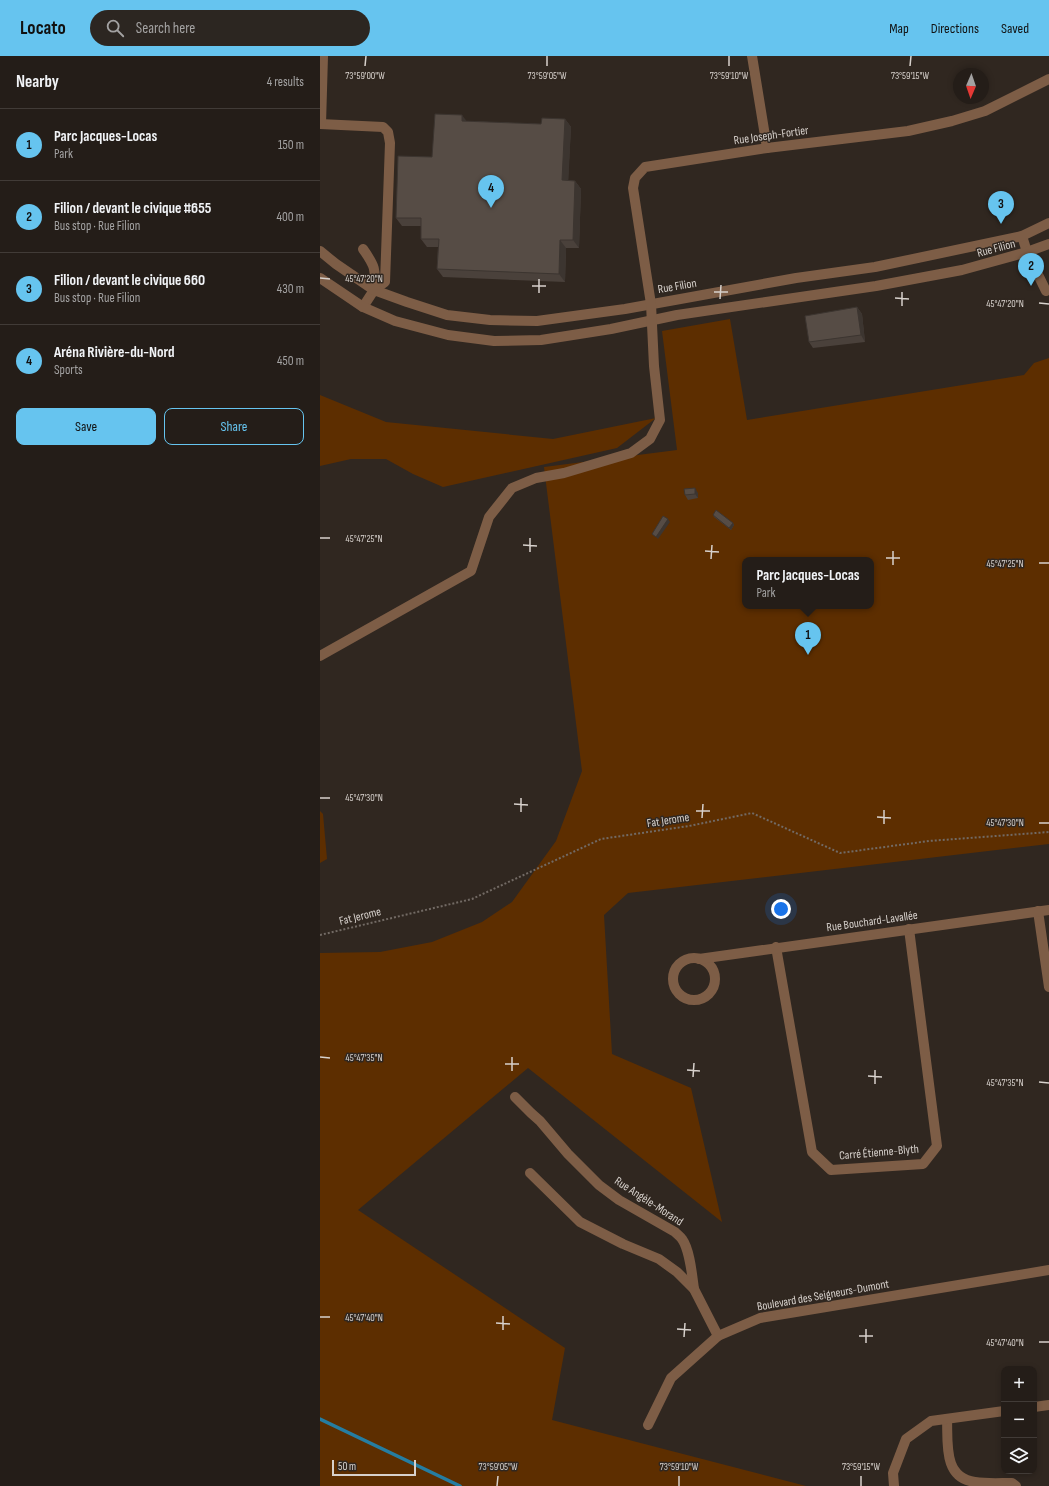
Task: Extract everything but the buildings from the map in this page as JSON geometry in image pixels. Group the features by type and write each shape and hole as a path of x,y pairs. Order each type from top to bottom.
{"street":[{"path":"323,56 321,124 383,127 388,132 390,143 385,282 374,290 363,307"},
{"path":"752,56 767,148"},
{"name":"Rue Joseph-Fortier","path":"320,656 471,571 489,517 512,488 536,478 564,473 631,453 650,439 660,420 654,366 651,304 633,188 635,178 645,167 767,148 908,130 952,121 985,111 1049,79"},
{"name":"Rue Filion","path":"320,251 374,290 406,302 447,315 490,320 537,321 625,310 796,278 875,267 1022,236 1049,223"},
{"path":"1022,236 1046,291"},
{"name":"Rue Filion","path":"320,278 363,307 395,321 448,335 494,341 541,340 611,329 652,320 876,286 962,270 1028,252 1049,244"},
{"path":"374,290 376,277 374,264 363,250 386,263"},
{"name":"Rue Bouchard-Lavallée","path":"700,959 711,967 715,981 709,994 696,1001 689,1000 677,993 672,981 673,974 680,963 693,958 700,959 776,947 1049,910"},
{"path":"1038,911 1049,987"},
{"name":"Carré Étienne-Blyth","path":"776,947 812,1152 831,1170 923,1164 937,1146 909,929"},
{"name":"Rue Angèle-Morand","path":"515,1097 540,1121 568,1154 599,1184 619,1200 675,1232 682,1238 686,1247 691,1268 694,1289"},
{"name":"Rue Angèle-Morand","path":"530,1173 580,1222 623,1244 659,1259 677,1272 694,1289 718,1336"},
{"name":"Boulevard des Seigneurs-Dumont","path":"648,1425 672,1378 718,1336 760,1318 1049,1270"},
{"path":"1037,1407 1049,1405"},
{"path":"894,1486 893,1473 906,1439 931,1421 1001,1411"},
{"path":"947,1419 949,1458 953,1470 961,1479 975,1482 1012,1483 1016,1486"}],"path":[{"name":"Fat Jerome","path":"320,935 472,898 601,839 689,826 752,813 840,853 930,841 1049,832"}],"shaded area":[{"path":"730,319 747,420 1024,375 1034,363 1049,358 1049,844 628,893 604,915 612,1054 691,1088 722,1222 528,1068 358,1210 565,1348 552,1420 806,1486 320,1486 320,953 380,952 432,942 482,922 512,902 556,841 582,771 544,467 677,450 662,331"},
{"path":"320,395 386,422 553,439 656,418 617,448 443,487 413,474 386,459 351,459 320,466"},
{"path":"320,811 323,814 327,859 320,863"}],"waterway":[{"path":"320,1419 460,1486"}],"place":[{"name":"Aréna Rivière-du-Nord","path":"491,208"},
{"name":"Filion / devant le civique 660","path":"1001,224"},
{"name":"Filion / devant le civique #655","path":"1031,286"},
{"name":"Parc Jacques-Locas","path":"808,655"}]}
